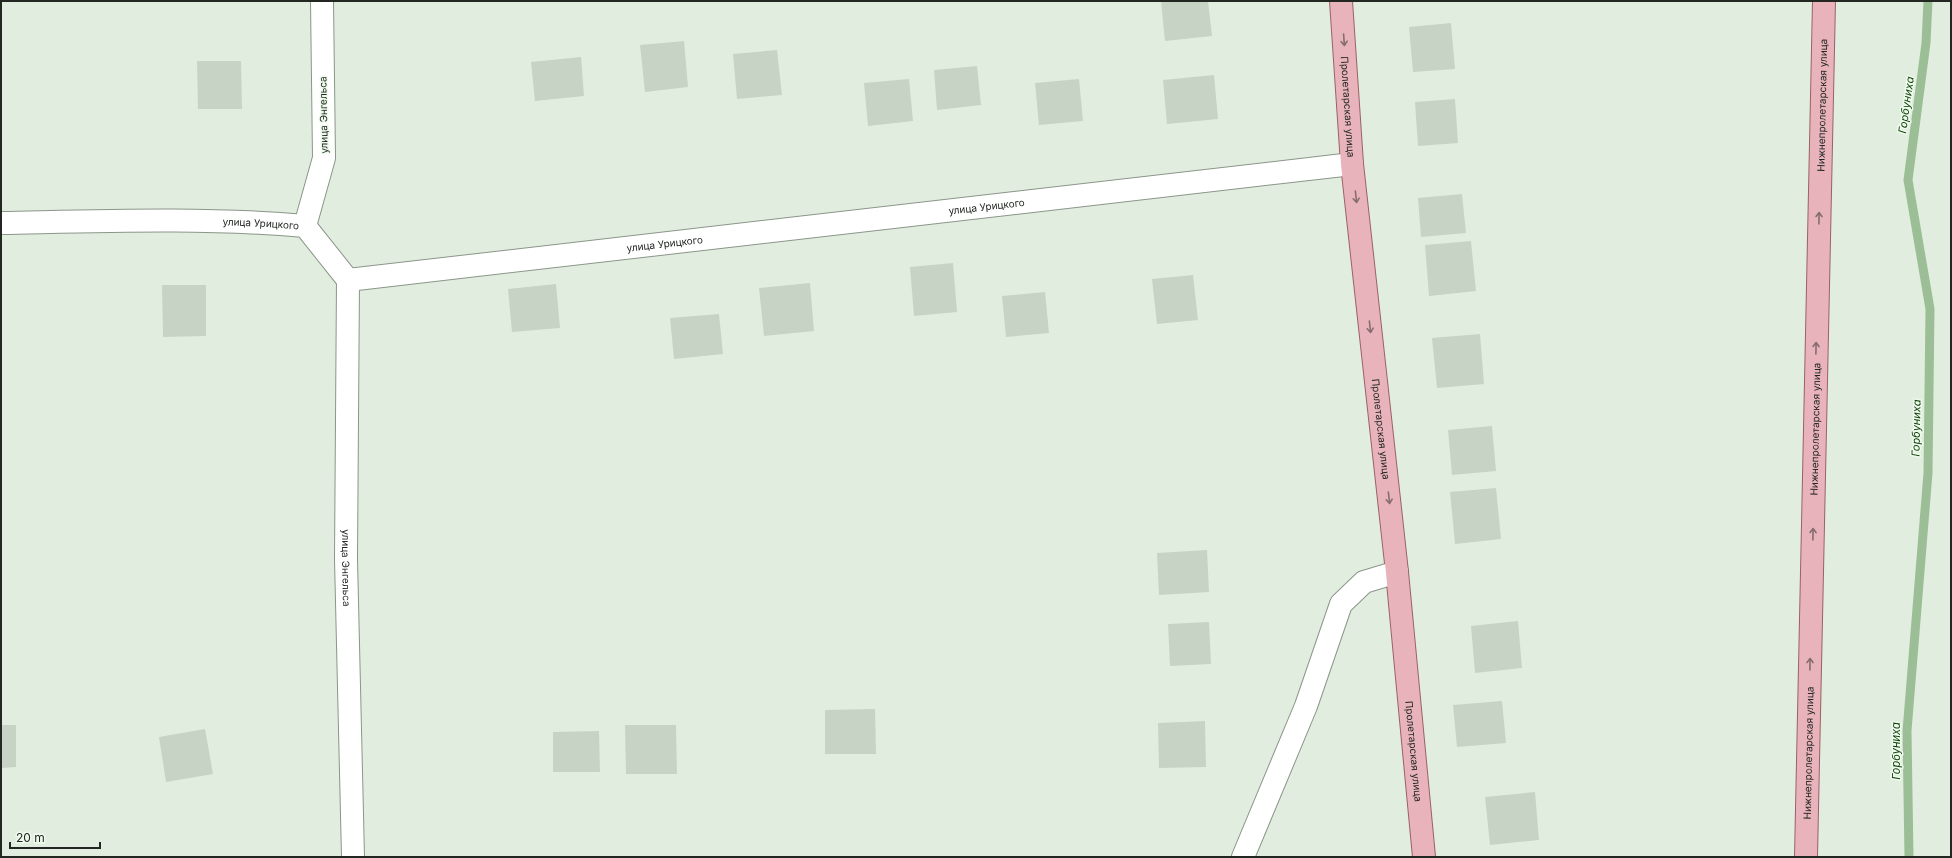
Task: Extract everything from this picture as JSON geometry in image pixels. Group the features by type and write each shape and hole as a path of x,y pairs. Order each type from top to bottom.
{"main road":[{"name":"Пролетарская улица","path":"1341,1 1352,164 1397,572 1424,857"},
{"name":"Нижнепролетарская улица","path":"1806,857 1824,1"}],"street":[{"name":"улица Энгельса","path":"305,226 324,158 322,1"},
{"name":"улица Урицкого","path":"1,223 191,220 262,222 305,226 348,280 1352,164"},
{"name":"улица Энгельса","path":"348,280 346,559 353,857"},
{"path":"1243,857 1306,706 1341,604 1364,582 1397,572"}],"building":[{"path":"1161,1 1208,1 1212,36 1165,41"},
{"path":"1451,23 1455,69 1413,72 1409,27"},
{"path":"684,41 688,87 645,92 640,45"},
{"path":"777,50 782,95 737,99 733,54"},
{"path":"581,57 584,96 535,101 531,62"},
{"path":"197,61 241,61 242,109 198,109"},
{"path":"977,66 981,105 937,110 934,70"},
{"path":"1214,75 1218,119 1167,124 1163,80"},
{"path":"909,79 913,121 868,126 864,83"},
{"path":"1079,79 1083,121 1039,125 1035,83"},
{"path":"1455,99 1458,143 1418,146 1415,102"},
{"path":"1462,194 1466,233 1421,237 1418,198"},
{"path":"1471,241 1476,291 1429,296 1425,245"},
{"path":"953,263 957,312 914,316 910,267"},
{"path":"1193,275 1198,320 1157,324 1152,279"},
{"path":"810,283 814,331 764,336 759,288"},
{"path":"556,284 560,328 512,332 508,289"},
{"path":"162,285 206,285 206,336 163,337"},
{"path":"1045,292 1049,333 1006,337 1002,296"},
{"path":"719,314 723,354 674,359 670,318"},
{"path":"1480,334 1484,384 1437,388 1432,338"},
{"path":"1492,426 1496,471 1452,475 1448,430"},
{"path":"1496,488 1501,539 1455,544 1450,492"},
{"path":"1207,550 1209,592 1159,595 1157,553"},
{"path":"1518,621 1522,668 1475,673 1471,626"},
{"path":"1209,622 1211,664 1170,666 1168,624"},
{"path":"1502,701 1506,743 1457,747 1453,705"},
{"path":"875,709 876,754 825,754 825,710"},
{"path":"1205,721 1206,767 1159,768 1158,723"},
{"path":"1,725 16,725 16,767 1,768"},
{"path":"625,725 676,725 677,774 626,774"},
{"path":"205,729 213,774 166,782 159,737"},
{"path":"599,731 600,772 553,772 553,732"},
{"path":"1535,792 1539,840 1490,845 1485,797"}],"waterway":[{"name":"Горбуниха","path":"1909,857 1907,731 1928,473 1930,309 1908,180 1926,43 1928,1"}]}
